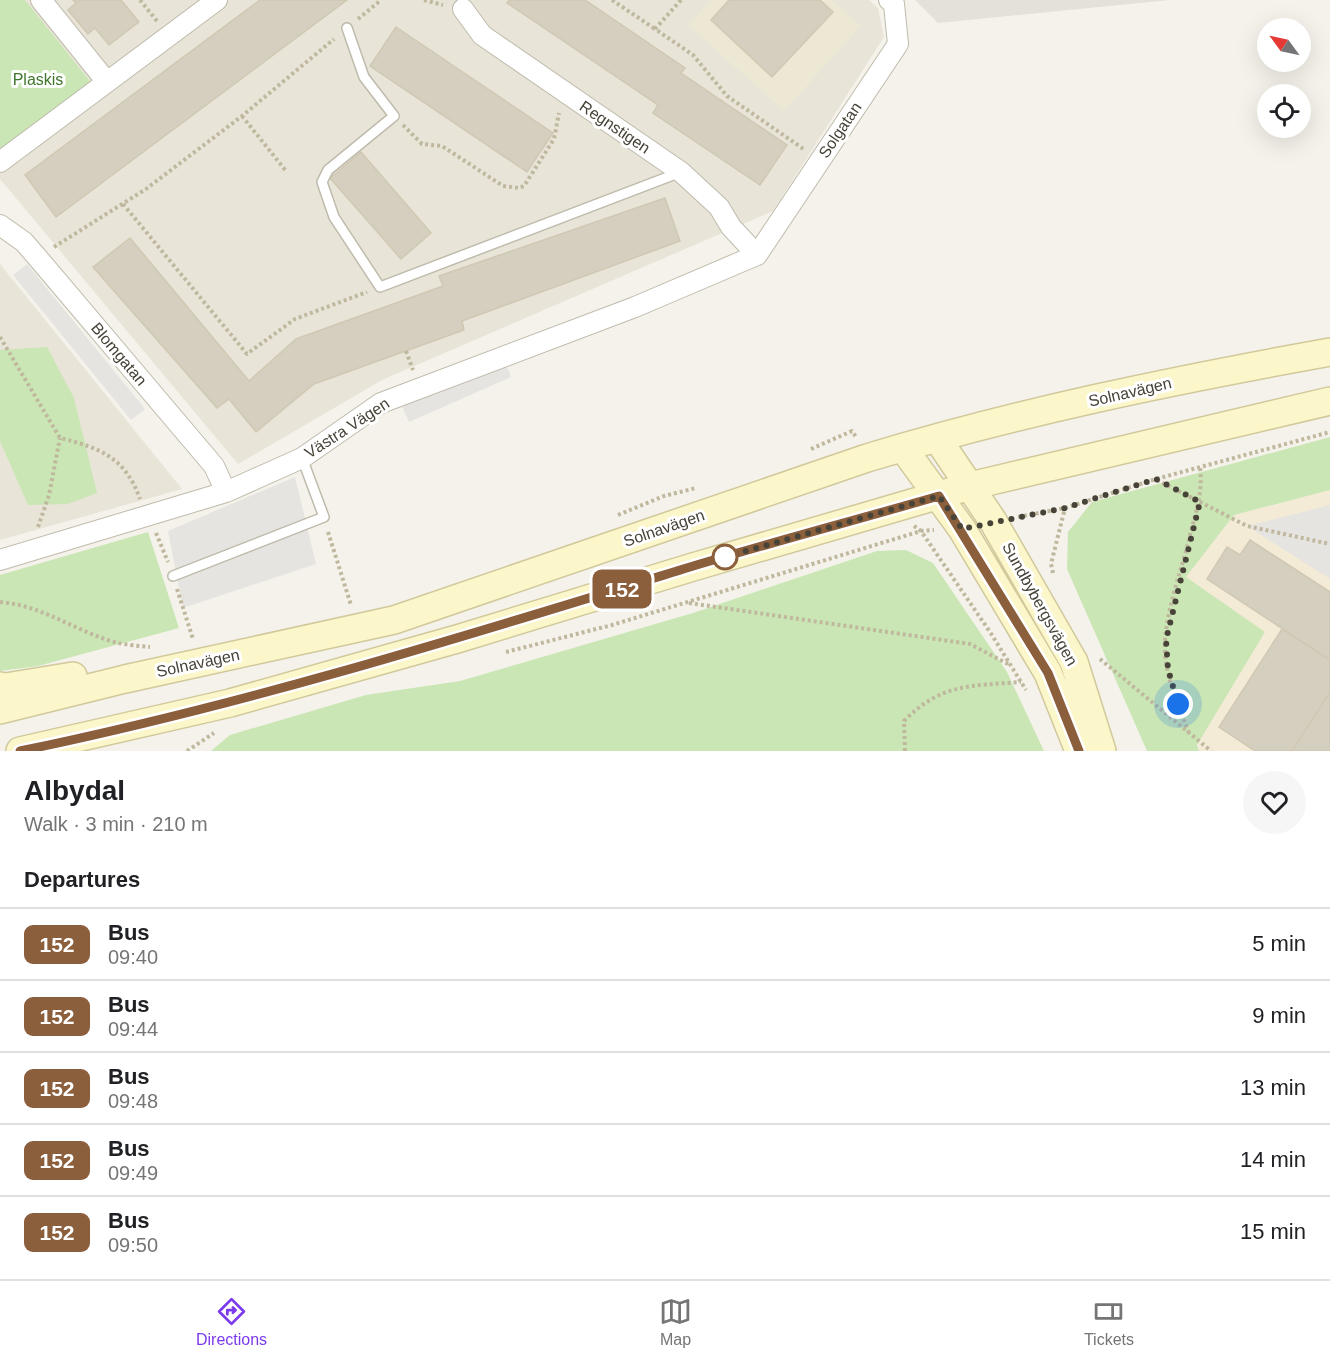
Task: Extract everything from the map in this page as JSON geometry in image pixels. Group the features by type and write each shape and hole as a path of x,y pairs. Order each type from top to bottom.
{"main road":[{"name":"Solnavägen","path":"0,710 125,679 394,620 937,438 1188,379 1330,352"},
{"path":"20,751 230,704 970,486 1330,401"},
{"name":"Sundbybergsvägen","path":"937,438 993,521 1074,662 1102,751"},
{"name":"Sundbybergsvägen","path":"903,448 962,529 1048,673 1079,751"},
{"path":"0,686 6,687 70,675 125,679"}],"street":[{"path":"41,0 107,82"},
{"path":"0,162 217,0"},
{"name":"Solgatan","path":"757,255 898,44 894,4 889,0"},
{"name":"Regnstigen","path":"463,9 482,35 681,172 719,207 731,227 757,255"},
{"name":"Blomgatan","path":"0,225 24,242 214,466 226,492"},
{"name":"Västra Vägen","path":"0,560 226,492 302,458 381,403 635,308 757,255"}],"lane":[{"path":"347,28 364,77 394,116 328,170 322,182 334,217 380,287 681,172"},
{"path":"173,576 324,517 302,458"}],"path":[{"path":"37,257 123,204 242,116 381,0"},
{"path":"612,0 693,55 727,96 810,154"},
{"path":"655,29 681,0"},
{"path":"394,116 422,144 442,146 503,186 519,188 524,186 554,139 560,107"},
{"path":"242,116 286,171"},
{"path":"123,204 248,354 295,319 380,287"},
{"path":"0,338 60,438 50,495 38,529 42,546"},
{"path":"993,521 1065,508 1156,479 1330,432"},
{"path":"1323,434 1330,437"},
{"path":"60,438 92,445 119,463 137,490 147,517"},
{"path":"1189,733 1173,690 1165,653 1176,588 1200,502 1202,484 1200,467"},
{"path":"1156,479 1247,526 1330,544"},
{"path":"324,517 351,606"},
{"path":"501,654 612,625 921,531 962,529"},
{"path":"921,531 1027,692"},
{"path":"0,602 22,604 44,611 117,643 160,647"},
{"path":"686,603 970,644 1012,667"},
{"path":"340,609 357,604"},
{"path":"1094,654 1211,751"},
{"path":"905,751 904,721 923,702 960,687 1021,682"},
{"path":"187,751 222,728"}],"shaded area":[{"path":"25,0 210,0 94,86"},
{"path":"225,0 869,0 878,8 884,37 773,211 382,380 238,464 0,179 0,167"},
{"path":"711,0 832,0 861,26 784,111 688,25"},
{"path":"915,0 1170,0 938,23"},
{"path":"0,264 182,489 0,540"},
{"path":"27,264 145,409 131,420 13,275"},
{"path":"504,359 511,377 409,422 401,404"},
{"path":"295,477 316,564 183,608 168,531"},
{"path":"1330,490 1330,751 1199,751 1185,578 1234,515"},
{"path":"1330,505 1330,579 1247,526"}],"green space":[{"name":"Plaskis","path":"0,0 25,0 94,86 0,155"},
{"path":"47,347 74,398 97,493 68,504 28,505 0,441 0,350"},
{"path":"1330,437 1330,490 1234,515 1186,577 1265,632 1197,745 1199,751 1147,751 1067,569 1068,532 1092,502"},
{"path":"148,532 179,628 38,666 0,671 0,575"},
{"path":"906,550 933,563 1007,672 1044,751 211,751 230,735 366,695 460,681 693,613 877,551"}],"building":[{"path":"73,0 121,0 139,22 109,45 95,28 88,34 68,10 76,3"},
{"path":"260,0 347,0 56,217 25,175"},
{"path":"509,0 585,0 685,68 681,73 787,145 760,185 653,113 658,105 507,3"},
{"path":"729,0 820,0 833,12 772,77 711,20"},
{"path":"396,27 553,133 527,172 370,66"},
{"path":"361,152 431,233 401,259 330,178"},
{"path":"665,198 680,241 462,321 464,330 314,384 256,432 229,399 217,408 93,267 130,238 249,381 296,339 443,286 439,276"},
{"path":"1250,540 1330,592 1330,660 1207,579 1227,547 1240,555"},
{"path":"1282,629 1330,660 1330,692 1292,751 1255,751 1219,727"},
{"path":"1330,692 1330,751 1292,751"}],"bus line":[{"name":"152","path":"20,751 230,704 939,496 962,529 1048,673 1079,751"}],"route":[{"path":"725,557 939,496 962,529 1065,508 1156,479 1200,502 1176,588 1166,640 1165,653 1168,669 1178,704"}]}
